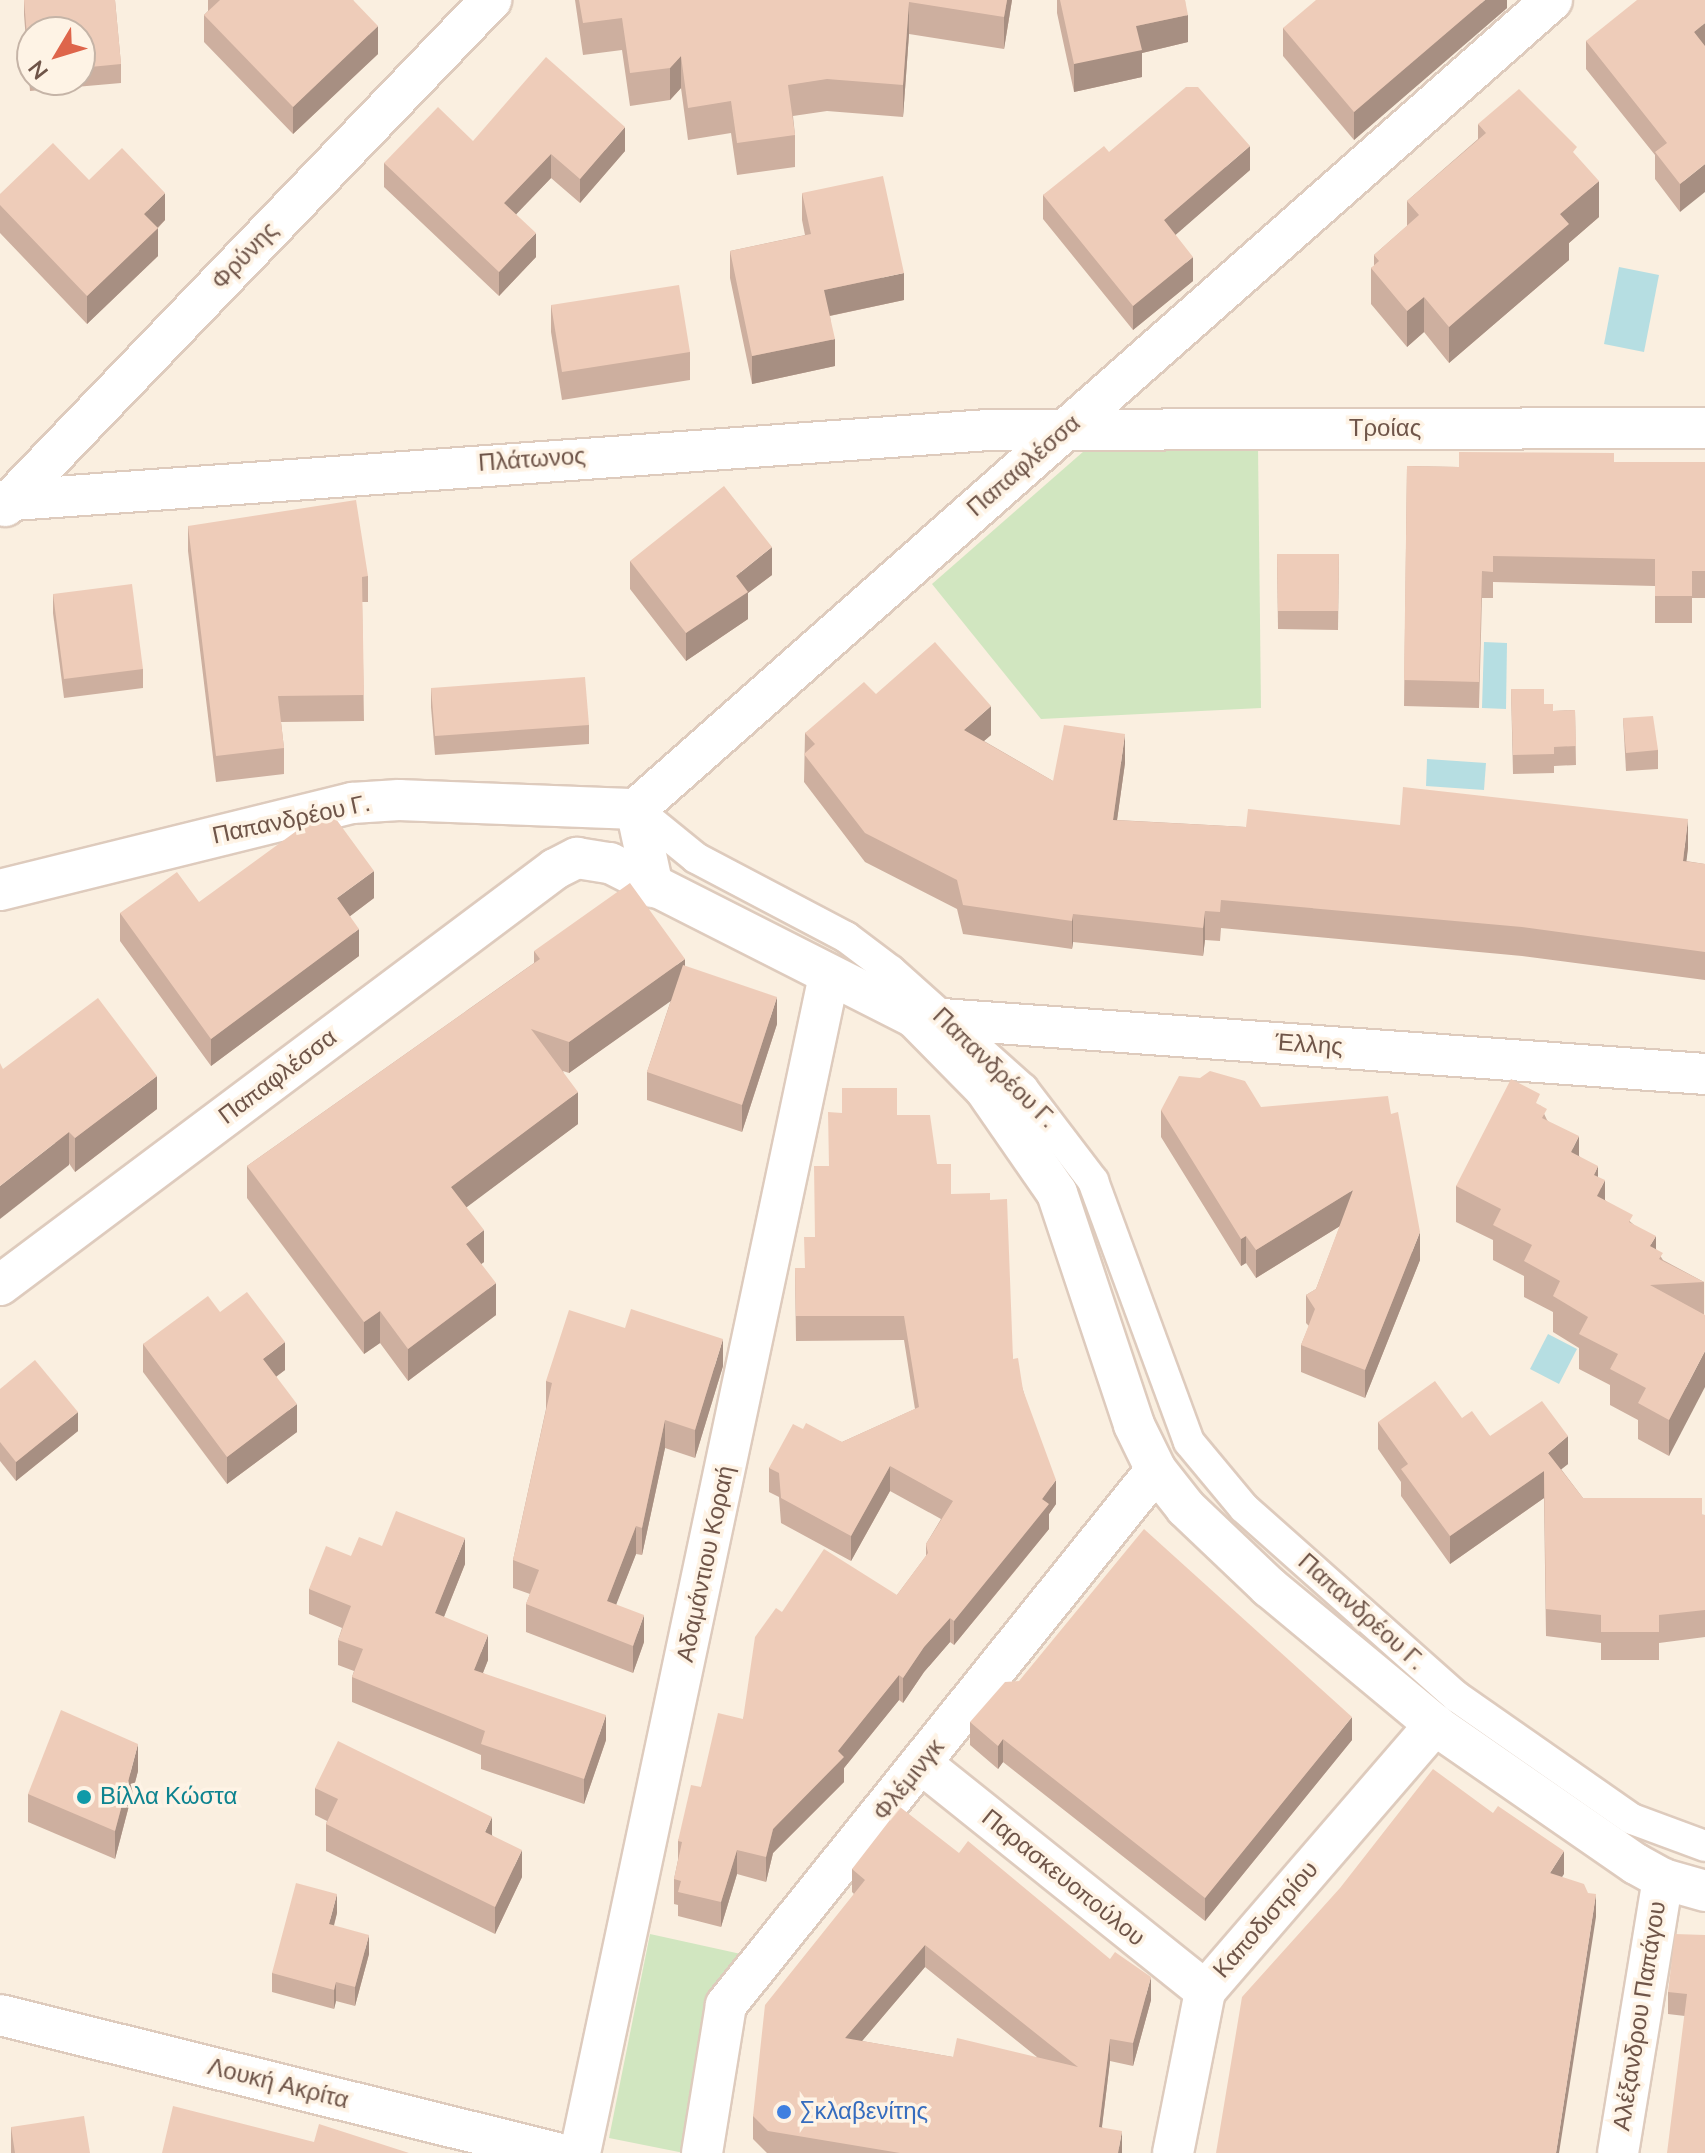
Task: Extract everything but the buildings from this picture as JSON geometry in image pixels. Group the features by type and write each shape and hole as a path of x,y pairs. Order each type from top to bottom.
{"street":[{"name":"Φρύνης","path":"5,503 491,0"},
{"name":"Παπαφλέσσα","path":"636,809 1552,0"},
{"name":"Τροίας","path":"1066,429 1705,428"},
{"name":"Πλάτωνος","path":"5,503 955,432 1066,429"},
{"name":"Παπανδρέου Γ.","path":"0,890 352,803 399,800 523,808 636,809 696,858 846,937 930,1018 1023,1089 1093,1181 1189,1442 1244,1508 1457,1697 1632,1819 1705,1846"},
{"path":"523,808 550,828 555,869"},
{"path":"636,809 653,887"},
{"name":"Παπαφλέσσα","path":"0,1285 555,869 592,857 653,887"},
{"name":"Παπανδρέου Γ.","path":"653,887 829,975 930,1018 985,1089 1057,1193 1115,1375 1156,1470 1223,1546 1435,1725 1548,1806 1663,1879 1705,1891"},
{"name":"Αδαμάντιου Κοραή","path":"580,2153 829,975"},
{"name":"Έλλης","path":"930,1018 1705,1074"},
{"name":"Φλέμινγκ","path":"702,2153 726,2005 922,1764 1101,1532 1156,1470 1189,1442"},
{"name":"Καποδιστρίου","path":"1173,2153 1205,1991 1435,1725"},
{"name":"Παρασκευοπούλου","path":"922,1764 1205,1991"},
{"name":"Αλέξανδρου Παπάγου","path":"1618,2153 1663,1879"},
{"name":"Λουκή Ακρίτα","path":"0,2015 557,2153"}],"green space":[{"path":"1100,437 1258,446 1261,708 1041,719 932,584"},
{"path":"650,1934 750,1956 684,2153 609,2138"}],"water":[{"path":"1619,267 1659,275 1644,352 1604,344"},
{"path":"1484,642 1507,643 1506,709 1482,708"},
{"path":"1427,759 1486,763 1484,790 1426,786"},
{"path":"1548,1334 1577,1349 1559,1384 1530,1369"}],"place":[{"name":"Βίλλα Κώστα","path":"84,1797"},
{"name":"Σκλαβενίτης","path":"784,2112"}]}
